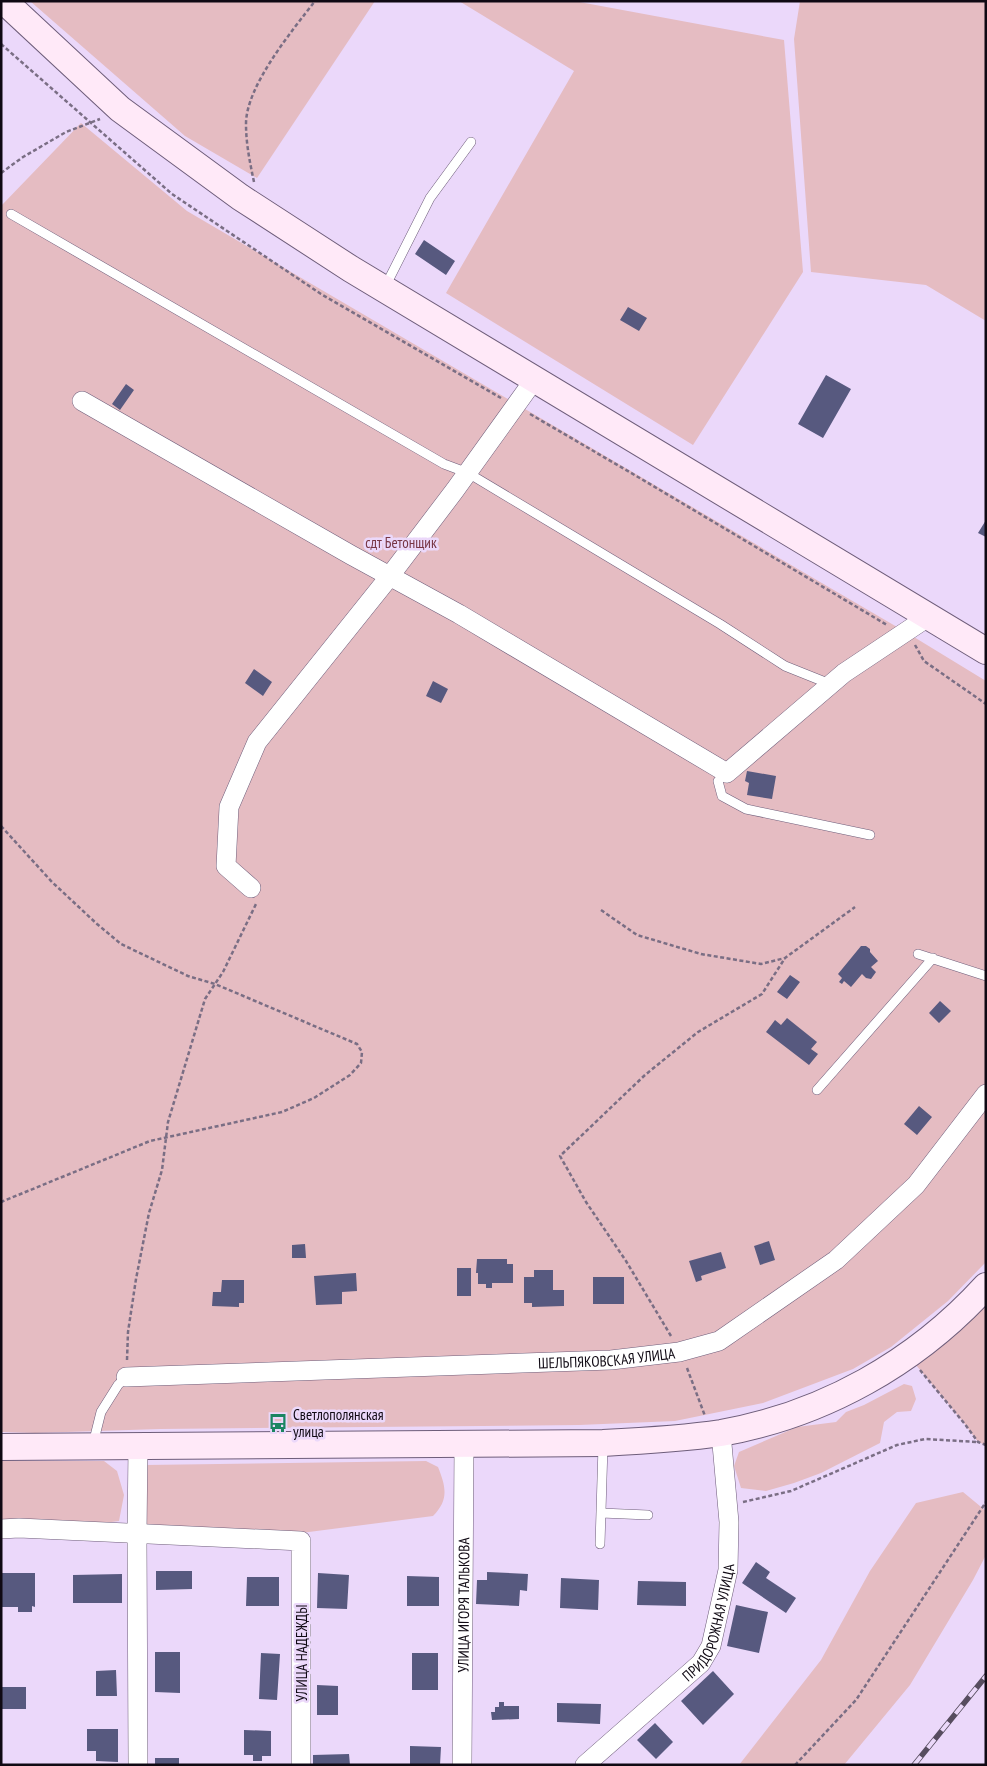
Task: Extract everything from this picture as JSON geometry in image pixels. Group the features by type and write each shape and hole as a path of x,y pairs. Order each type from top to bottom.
{"main road":[{"path":"4,1 120,109 260,210 384,289 986,652"},
{"path":"1,1447 603,1443 655,1441 715,1433 758,1424 813,1406 880,1374 935,1335 986,1286"}],"street":[{"path":"251,888 226,866 229,807 257,742 390,576 468,473 534,380"},
{"path":"82,401 459,614 726,773 830,684 928,616"},
{"name":"ШЕЛЬПЯКОВСКАЯ УЛИЦА","path":"126,1377 610,1360 679,1352 718,1341 836,1260 916,1185 986,1094"},
{"name":"ПРИДОРОЖНАЯ УЛИЦА","path":"584,1765 701,1663 711,1646 728,1570 729,1522 715,1433"},
{"name":"УЛИЦА ИГОРЯ ТАЛЬКОВА","path":"462,1765 464,1444"},
{"path":"138,1447 138,1765"},
{"path":"1,1529 19,1528 137,1534"},
{"name":"УЛИЦА НАДЕЖДЫ","path":"137,1534 301,1541 301,1765"}],"lane":[{"path":"384,289 430,198 471,142"},
{"path":"11,214 444,464 468,473 720,624 785,666 830,684"},
{"path":"726,773 718,781 722,796 746,809 870,835"},
{"path":"918,954 986,976"},
{"path":"817,1090 933,958"},
{"path":"92,1446 102,1412 118,1385 126,1377"},
{"path":"600,1544 603,1443"},
{"path":"601,1513 648,1515"}],"path":[{"path":"260,210 249,159 246,122 254,89 286,39 315,1"},
{"path":"1,44 172,194 321,294 638,476 912,640 924,661 986,704"},
{"path":"1,174 23,157 66,132 91,123 120,109"},
{"path":"1,826 52,882 121,944 188,976 215,984 357,1044 362,1052 361,1063 350,1075 314,1098 282,1112 235,1124 150,1141 1,1202"},
{"path":"126,1377 128,1332 136,1279 149,1212 162,1170 168,1122 205,999 224,972 256,906 256,896 251,888"},
{"path":"715,1433 679,1352 640,1284 586,1202 560,1156 645,1075 691,1038 762,994 785,958 855,907"},
{"path":"601,910 636,934 701,954 761,964 785,958"},
{"path":"907,1356 934,1385 978,1442"},
{"path":"727,1505 791,1491 897,1444 925,1439 986,1444"},
{"path":"796,1765 856,1700 986,1502"}],"green space":[{"path":"30,1 375,1 257,178 185,136"},
{"path":"459,1 574,1 784,40 803,272 693,445 446,293 574,71"},
{"path":"800,1 986,1 986,321 926,285 811,272 794,39"},
{"name":"сдт Бетонщик","path":"81,123 187,211 986,681 986,1262 948,1301 891,1347 853,1369 763,1403 675,1421 579,1425 1,1432 1,206"},
{"path":"986,1303 986,1445 978,1442 916,1365 964,1327"},
{"path":"904,1384 912,1386 916,1399 911,1411 897,1412 884,1422 880,1443 821,1473 794,1483 766,1491 741,1488 734,1466 739,1452 797,1427 836,1422 846,1412 864,1405"},
{"path":"1,1461 104,1461 117,1471 124,1495 119,1521 97,1524 1,1523"},
{"path":"426,1461 438,1467 444,1487 444,1499 433,1516 301,1533 148,1528 144,1512 145,1465"},
{"path":"963,1492 986,1511 986,1555 910,1685 844,1765 739,1765 821,1660 870,1571 916,1503"}],"building":[{"path":"424,240 455,261 446,275 415,254"},
{"path":"628,307 647,318 639,331 620,320"},
{"path":"826,375 851,389 823,438 798,424"},
{"path":"126,384 134,390 120,410 112,404"},
{"path":"986,520 986,537 978,533"},
{"path":"254,669 272,682 263,696 245,683"},
{"path":"433,681 448,689 441,703 426,696"},
{"path":"747,771 776,776 772,799 747,795 749,783 745,781"},
{"path":"861,946 866,946 870,949 870,952 878,961 871,967 876,972 871,979 866,978 862,974 851,987 844,981 842,984 839,982 842,978 838,974"},
{"path":"790,975 800,982 787,999 777,992"},
{"path":"940,1001 951,1011 939,1023 929,1013"},
{"path":"787,1018 817,1042 811,1049 818,1054 809,1065 766,1032 775,1020 781,1025"},
{"path":"919,1106 932,1117 917,1135 904,1124"},
{"path":"769,1241 775,1260 760,1265 754,1246"},
{"path":"305,1244 306,1258 292,1258 292,1245"},
{"path":"721,1252 726,1268 701,1276 702,1280 696,1282 689,1261"},
{"path":"477,1259 507,1259 507,1264 513,1264 513,1283 492,1283 492,1288 486,1288 486,1284 478,1284 478,1273 476,1273"},
{"path":"457,1268 471,1268 471,1296 457,1296"},
{"path":"534,1270 553,1270 553,1290 564,1290 564,1306 532,1307 532,1303 524,1303 524,1277 534,1277"},
{"path":"356,1273 357,1291 342,1292 342,1304 316,1305 314,1276"},
{"path":"593,1277 624,1277 624,1304 593,1304"},
{"path":"222,1280 244,1280 244,1303 239,1303 239,1307 212,1306 213,1292 221,1292"},
{"path":"756,1562 770,1572 766,1578 796,1598 786,1613 742,1583"},
{"path":"156,1571 192,1571 192,1589 156,1590"},
{"path":"487,1572 528,1574 527,1591 520,1590 519,1606 476,1604 477,1580 487,1580"},
{"path":"1,1573 35,1573 35,1607 32,1606 32,1612 18,1612 18,1607 1,1607"},
{"path":"318,1573 349,1575 347,1609 317,1608"},
{"path":"122,1574 122,1603 73,1603 73,1575"},
{"path":"407,1576 439,1577 439,1606 407,1606"},
{"path":"247,1577 279,1577 279,1606 246,1606"},
{"path":"561,1578 599,1580 598,1610 560,1608"},
{"path":"638,1581 686,1582 686,1606 637,1605"},
{"path":"736,1605 768,1612 759,1653 727,1646"},
{"path":"155,1652 180,1652 180,1693 155,1692"},
{"path":"261,1653 280,1654 277,1700 259,1699"},
{"path":"412,1653 438,1653 438,1690 412,1690"},
{"path":"116,1670 117,1696 96,1696 96,1671"},
{"path":"713,1671 734,1694 703,1725 681,1701"},
{"path":"317,1685 338,1686 338,1715 317,1715"},
{"path":"1,1687 26,1687 26,1709 1,1709"},
{"path":"499,1702 504,1702 504,1706 519,1706 519,1719 492,1720 491,1712 495,1712 495,1707 499,1707"},
{"path":"557,1703 601,1704 600,1724 557,1722"},
{"path":"655,1723 673,1742 656,1759 637,1740"},
{"path":"87,1729 118,1729 118,1762 96,1761 96,1751 87,1751"},
{"path":"244,1730 271,1731 271,1756 262,1756 262,1761 253,1761 253,1755 244,1755"},
{"path":"410,1746 441,1747 440,1765 410,1765"},
{"path":"349,1754 350,1765 313,1765 313,1755"},
{"path":"155,1758 179,1758 179,1765 155,1765"}],"railway":[{"path":"914,1765 986,1676"}],"place":[{"name":"Светлополянская улица","path":"278,1423"}]}
